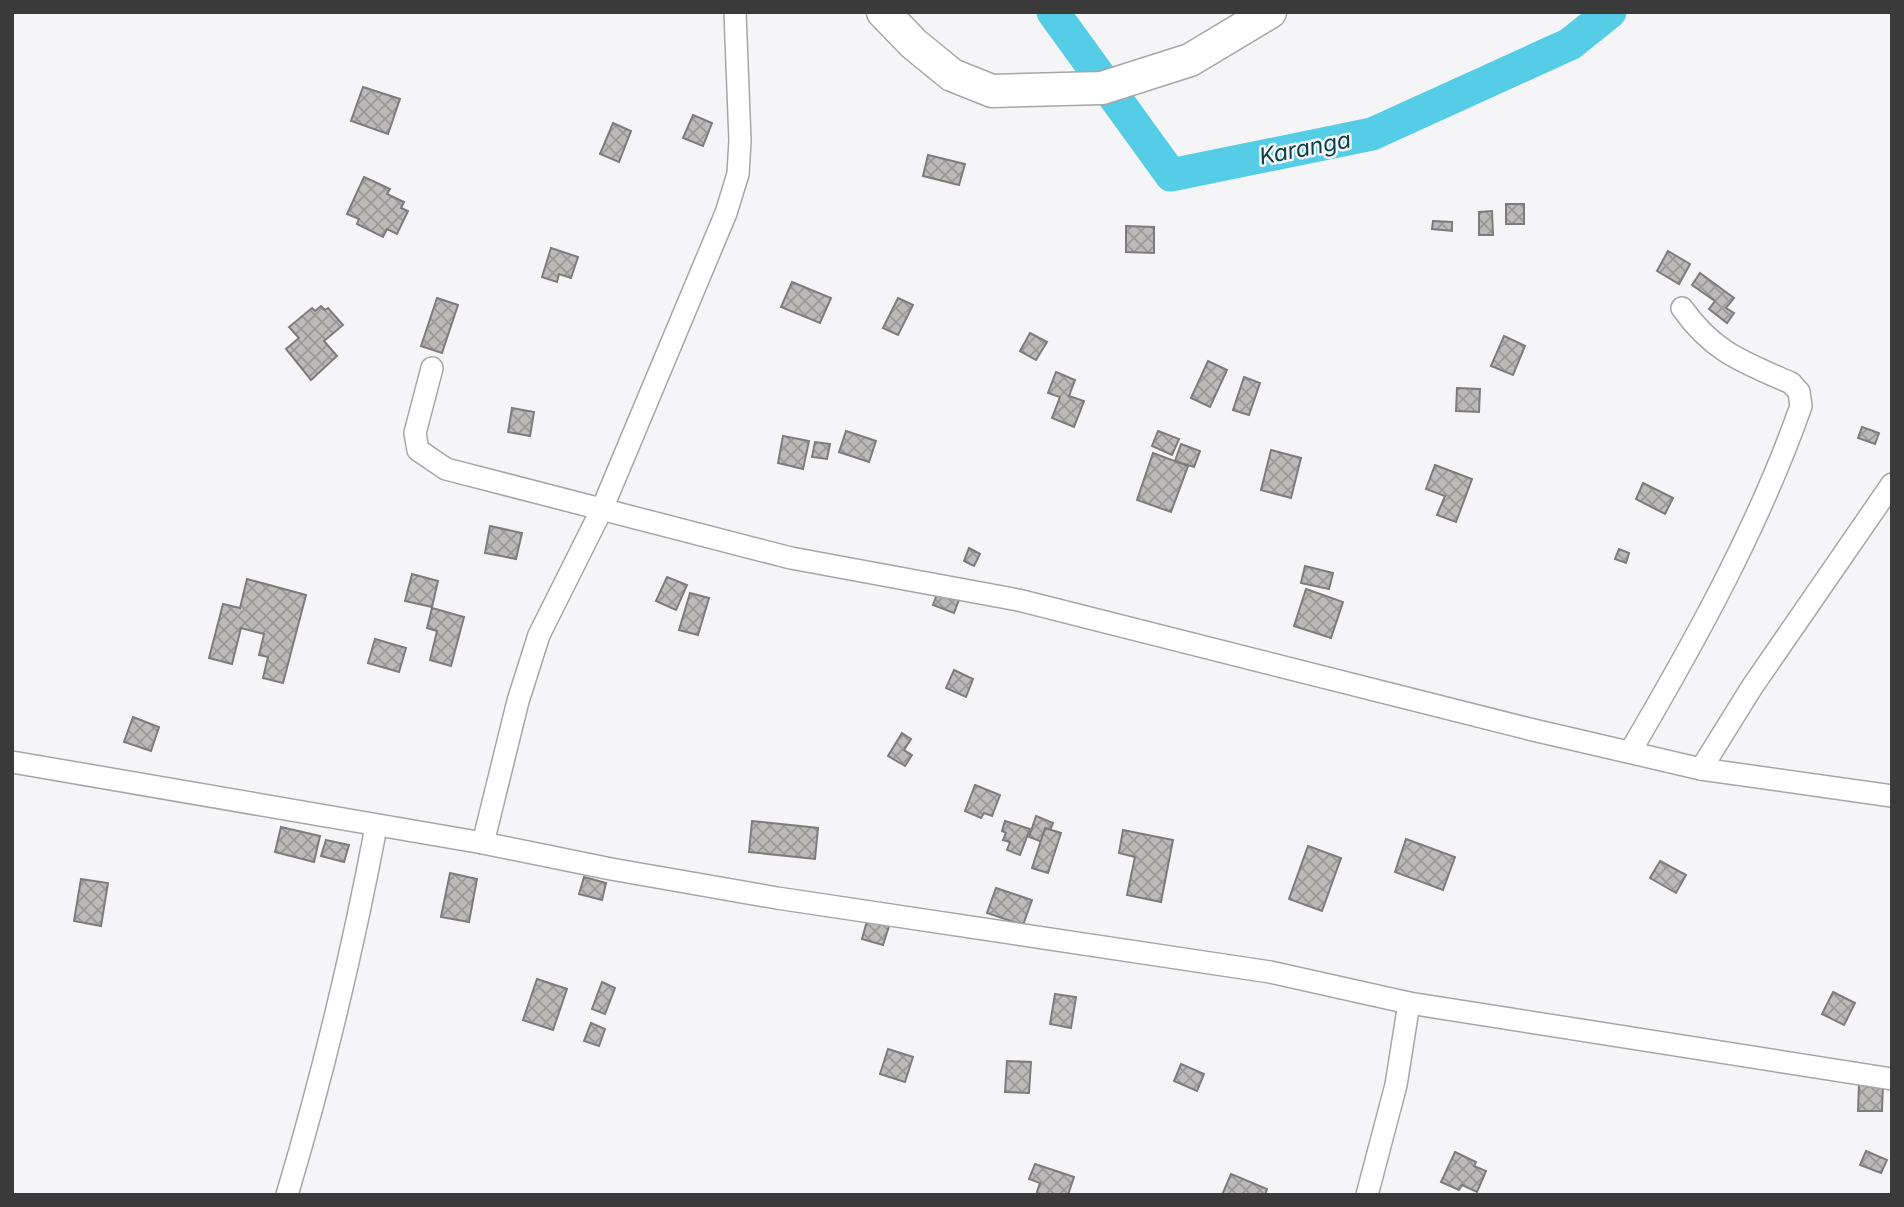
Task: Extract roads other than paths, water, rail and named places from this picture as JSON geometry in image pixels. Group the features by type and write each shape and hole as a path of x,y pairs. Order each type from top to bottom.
{"main road":[{"path":"883,12 914,44 952,75 992,91 1030,91 1102,88 1190,60 1270,12"}],"street":[{"path":"482,843 518,701 540,635 602,509 726,213 738,174 740,141 735,12"},
{"path":"1630,752 1685,659 1743,547 1801,406 1800,392 1791,383 1717,347 1700,334 1682,308"},
{"path":"432,368 415,433 418,450 446,469 791,558 1018,600 1701,769 1892,796"},
{"path":"1701,769 1752,687 1892,484"},
{"path":"12,762 765,895 1270,972 1409,1003 1892,1079"},
{"path":"287,1195 323,1072 352,958 376,827"},
{"path":"1367,1195 1396,1085 1409,1003"}],"waterway":[{"name":"Karanga","path":"1053,12 1171,175 1372,134 1570,44 1610,12"}]}
